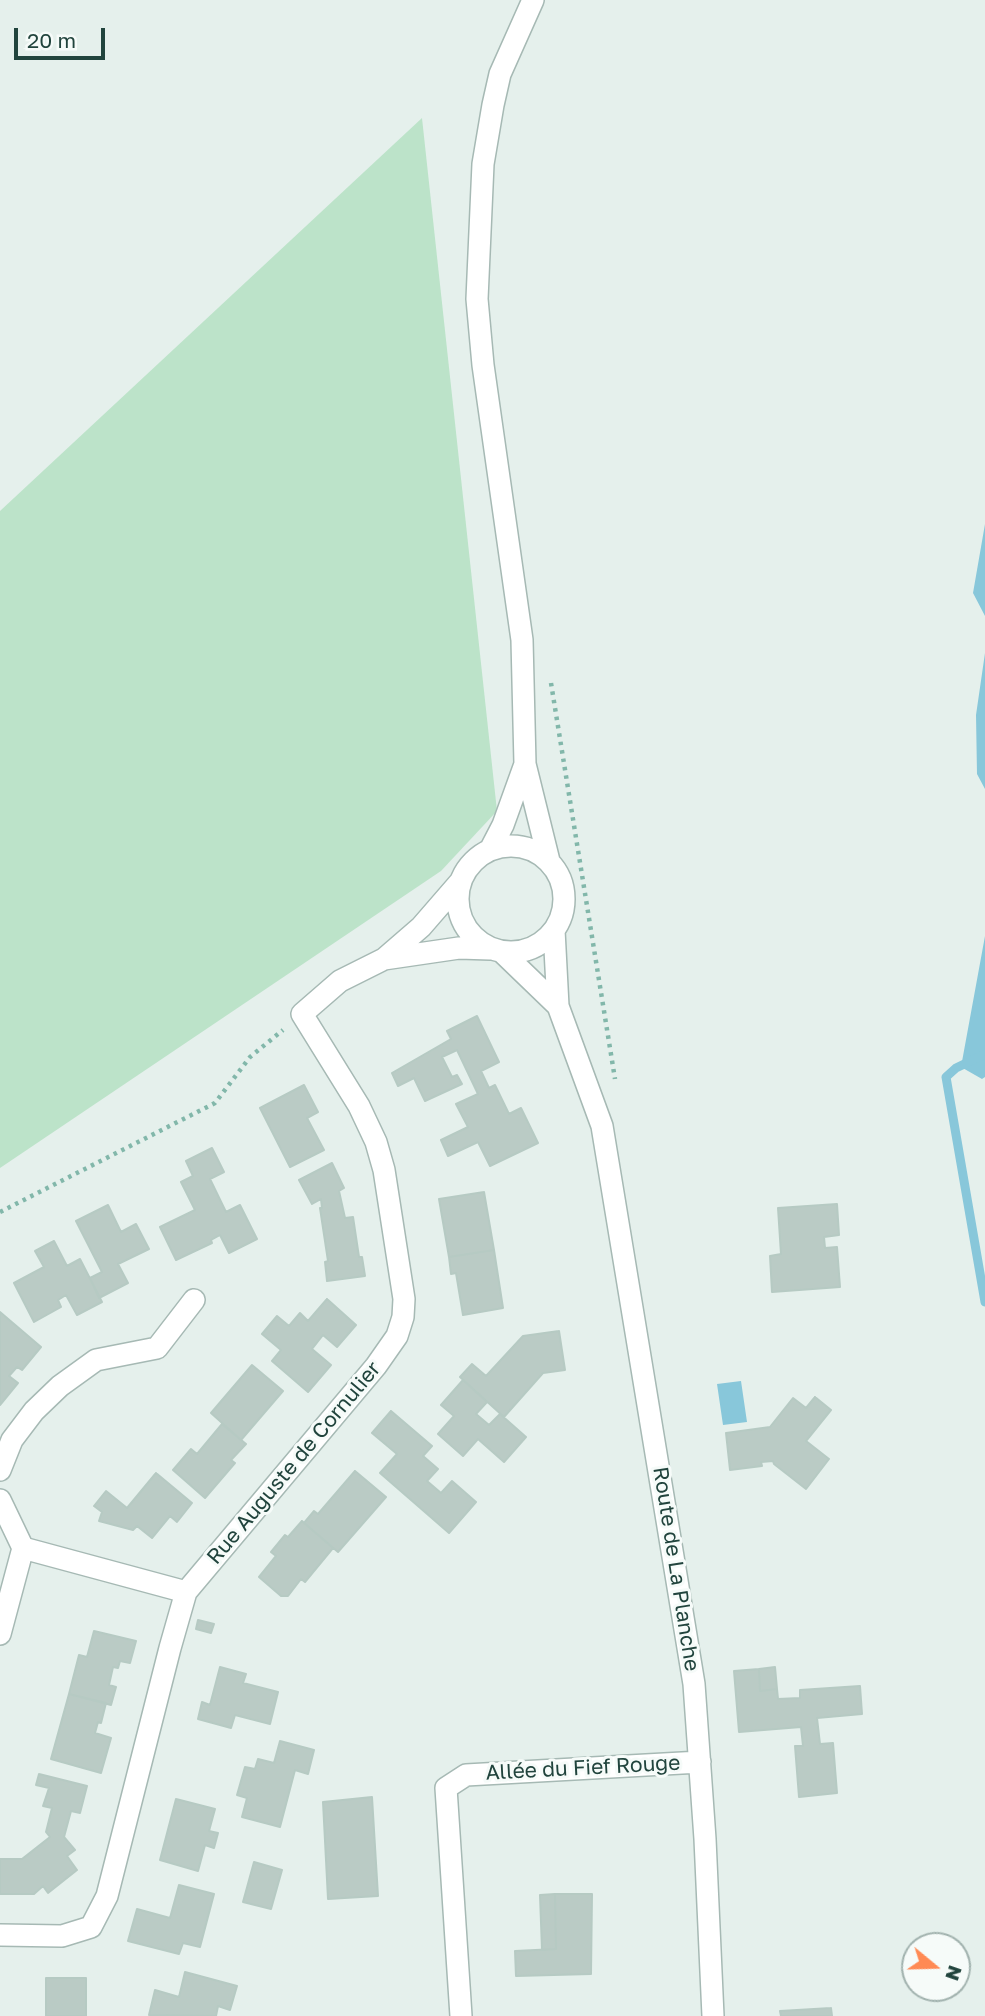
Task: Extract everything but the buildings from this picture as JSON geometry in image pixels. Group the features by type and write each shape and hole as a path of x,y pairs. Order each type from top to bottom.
{"street":[{"path":"384,959 459,948 526,951 546,939 554,930 564,907 564,895 556,871 549,861 525,764 523,640 483,365 477,299 483,164 491,117 500,74 533,0"},
{"path":"302,1014 340,981 384,959 421,927 460,882 467,868 490,849 503,825 525,764"},
{"path":"490,849 515,846 527,848 549,861"},
{"path":"460,882 460,914 466,929 477,940 496,950 558,1006"},
{"path":"554,930 558,1006"},
{"name":"Route de La Planche","path":"558,1006 602,1126 683,1612 694,1684 700,1762 713,2016"},
{"name":"Rue Auguste de Cornulier","path":"0,1936 62,1936 91,1927 99,1915 107,1896 186,1592 376,1366 397,1336 403,1317 404,1298 384,1170 376,1142 359,1106 302,1014"},
{"path":"0,1470 12,1440 34,1411 60,1386 96,1360 158,1348 194,1300"},
{"path":"0,1500 23,1548 0,1634"},
{"path":"23,1548 186,1592"},
{"name":"Allée du Fief Rouge","path":"461,2016 446,1788 467,1775 700,1762"}],"path":[{"path":"551,678 617,1091"},
{"path":"0,1212 215,1103 250,1058 302,1014"}],"green space":[{"path":"422,118 497,811 441,871 0,1168 0,511"}],"water":[{"path":"985,524 985,616 973,593"},
{"path":"985,653 985,789 977,774 976,715"},
{"path":"985,936 985,1077 982,1079 961,1067"},
{"path":"741,1381 747,1422 723,1425 717,1384"}],"waterway":[{"path":"985,1054 956,1068 946,1077 985,1302"}]}
